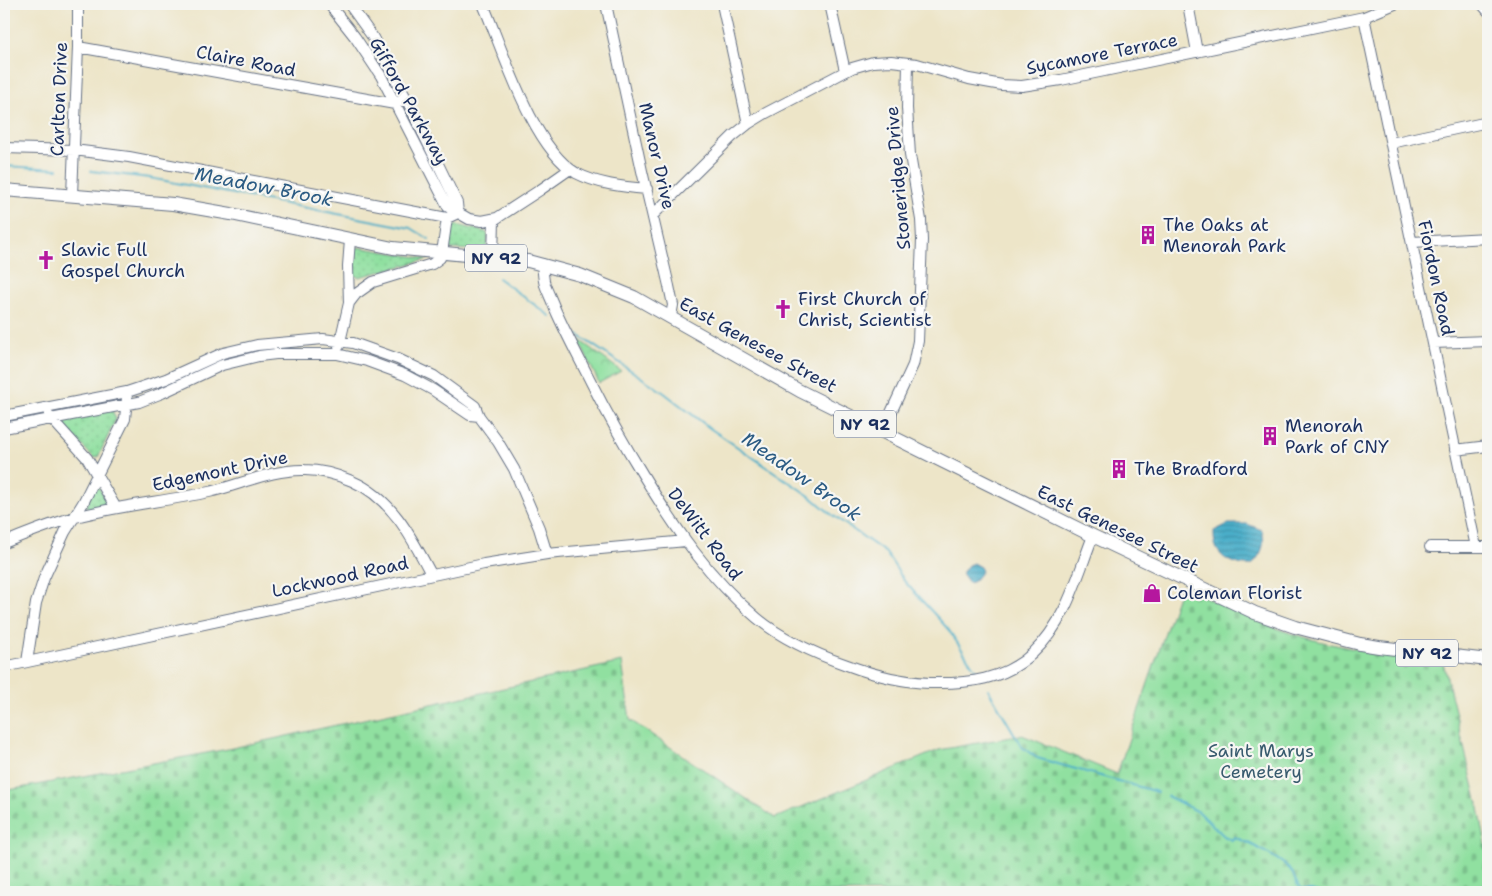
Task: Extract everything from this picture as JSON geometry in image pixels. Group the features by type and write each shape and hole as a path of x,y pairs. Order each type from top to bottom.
{"main road":[{"name":"East Genesee Street","path":"4,190 173,204 231,214 393,248 542,264 580,275 612,286 671,316 800,391 1092,536 1255,613 1295,627 1379,648 1488,660"}],"street":[{"name":"Carlton Drive","path":"72,196 78,4"},
{"name":"Gifford Parkway","path":"329,4 371,59 448,207 469,219 482,221 494,218"},
{"name":"Gifford Parkway","path":"349,4 372,36 406,98 457,203 458,213"},
{"path":"483,4 519,93 532,120 551,148 570,168 585,177 618,186 646,189"},
{"name":"Manor Drive","path":"606,4 646,189 670,289 673,305 671,316"},
{"path":"722,4 748,124"},
{"path":"830,4 845,71"},
{"path":"1188,4 1197,52"},
{"name":"Sycamore Terrace","path":"653,214 733,136 748,124 845,71 873,62 891,61 908,63 969,79 1002,85 1022,86 1061,80 1364,17 1395,4"},
{"path":"1482,4 1488,11"},
{"name":"Fiordon Road","path":"1364,17 1476,547"},
{"name":"Claire Road","path":"78,48 395,104"},
{"name":"Stoneridge Drive","path":"882,432 910,372 918,340 922,240 921,220 910,155 906,108 908,63"},
{"path":"395,104 406,98"},
{"path":"1392,143 1488,122"},
{"path":"4,148 74,150 129,158 447,218 458,213"},
{"path":"493,258 494,218 540,190 570,168"},
{"path":"349,303 366,285 432,264 440,258 447,218"},
{"path":"1412,242 1488,238"},
{"path":"337,354 349,303 348,266 350,240"},
{"name":"DeWitt Road","path":"542,264 545,285 610,419 657,498 686,541 709,571 758,619 790,640 824,657 897,680 945,684 995,677 1026,660 1052,632 1065,608 1092,536"},
{"path":"4,416 43,410 127,392 166,378 223,353 257,345 323,339 353,344 398,359 434,376 475,406 479,416 498,442 514,469 539,528 547,554"},
{"path":"1433,343 1488,340"},
{"path":"4,428 139,402 201,374 236,361 276,354 337,354 367,361 405,375 433,390 470,415 479,416"},
{"path":"27,662 36,603 44,578 65,532 98,474 125,419 127,392"},
{"path":"43,410 87,458 116,508"},
{"path":"1456,450 1488,446"},
{"name":"Edgemont Drive","path":"4,543 33,530 74,517 210,492 272,475 305,470 330,474 361,485 379,498 394,513 412,537 431,574"},
{"name":"Lockwood Road","path":"4,667 484,564 547,554 686,541"},
{"path":"1430,547 1488,547"}],"green space":[{"path":"457,225 486,232 488,236 487,246 480,250 450,249 449,228"},
{"path":"357,247 429,259 359,277 351,272 352,249"},
{"path":"578,339 621,371 599,383"},
{"path":"112,410 116,419 98,457 94,458 65,428 65,423 69,418"},
{"path":"96,483 107,501 106,504 89,510 86,507"},
{"name":"Saint Marys Cemetery","path":"1181,586 1250,618 1293,634 1330,644 1443,662 1479,808 1488,856 1488,892 4,892 4,791 228,749 622,662 630,720 775,818 939,750 1022,735 1117,774"}],"water":[{"path":"1228,524 1247,524 1262,530 1264,540 1262,549 1252,565 1241,565 1231,562 1222,556 1216,547 1214,531"},
{"path":"973,563 980,567 982,571 974,581 969,583 962,573 968,565"}],"waterway":[{"name":"Meadow Brook","path":"4,166 58,169"},
{"name":"Meadow Brook","path":"91,171 150,178 411,228 429,239"},
{"name":"Meadow Brook","path":"498,278 550,316"},
{"name":"Meadow Brook","path":"578,335 663,392 711,429 811,497 831,514 886,553 905,582 948,629 977,672"},
{"name":"Meadow Brook","path":"988,689 1022,747 1037,758 1157,792"},
{"name":"Meadow Brook","path":"1167,796 1199,812 1224,836 1232,840 1234,837 1240,839 1279,860 1290,869 1301,890 1317,892"}],"place":[{"name":"The Oaks at Menorah Park","path":"1148,235"},
{"name":"Slavic Full Gospel Church","path":"46,260"},
{"name":"First Church of Christ, Scientist","path":"783,309"},
{"name":"Menorah Park of CNY","path":"1270,436"},
{"name":"The Bradford","path":"1119,469"},
{"name":"Coleman Florist","path":"1152,593"}]}
